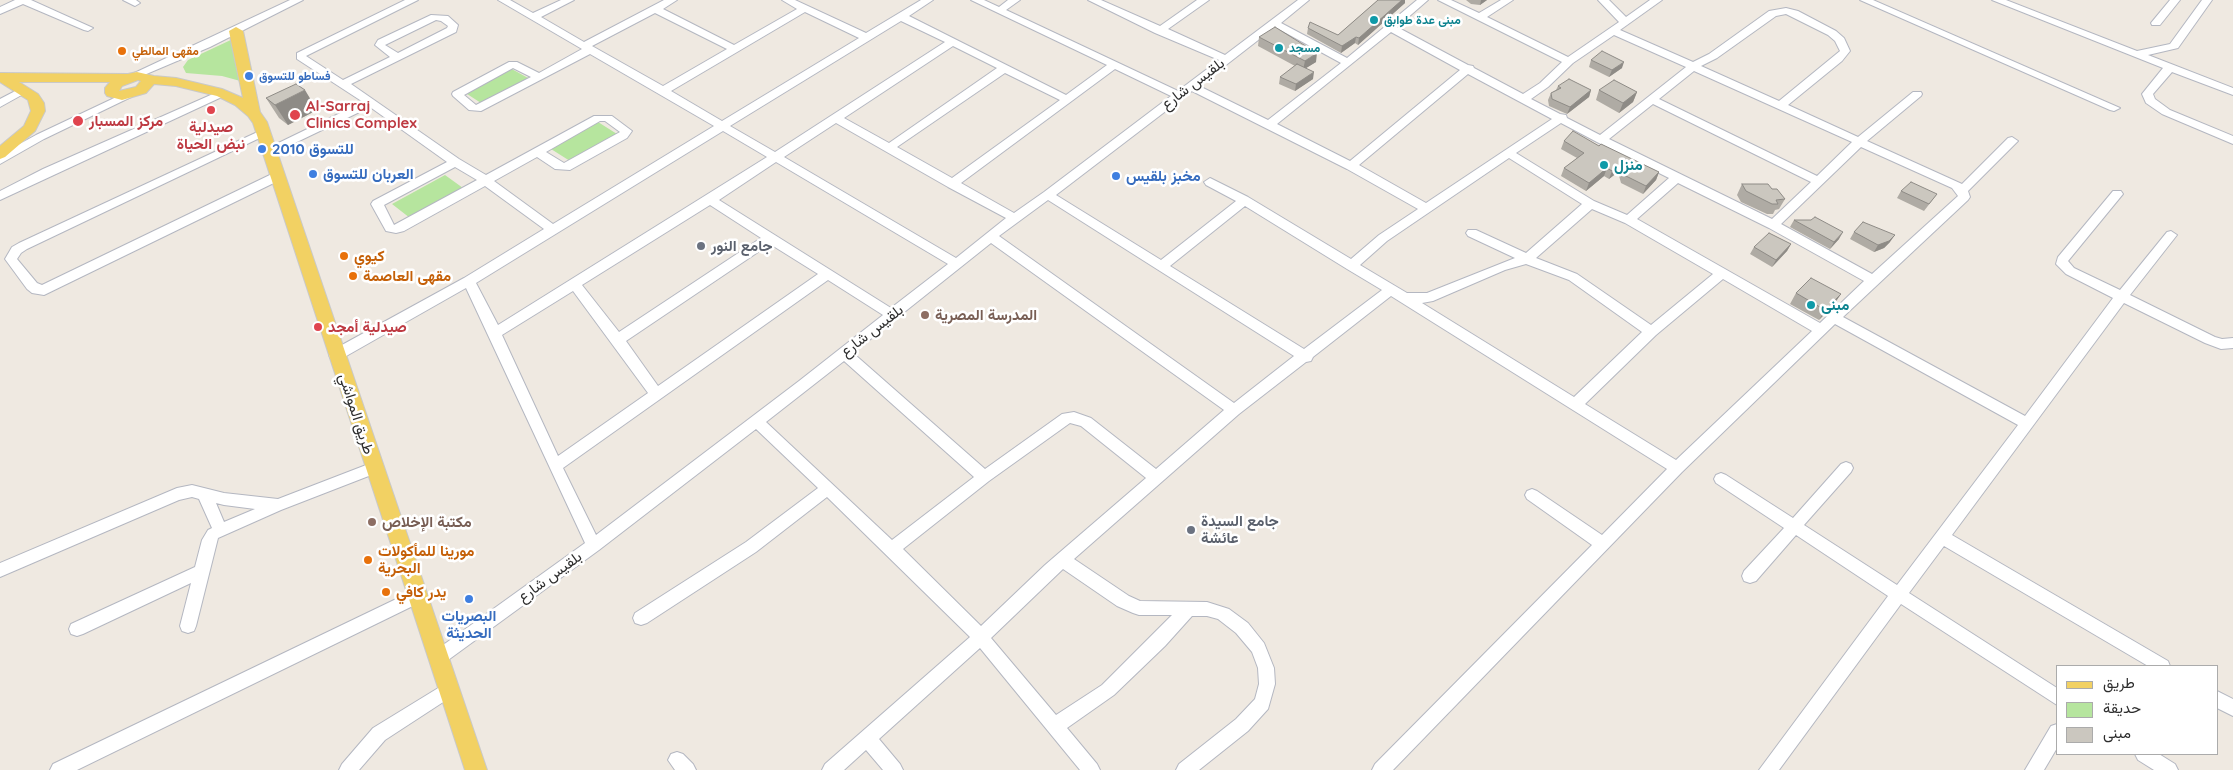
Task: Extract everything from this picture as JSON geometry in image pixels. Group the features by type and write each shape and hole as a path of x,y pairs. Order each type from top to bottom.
{"main road":[{"path":"236,31 253,113"},
{"name":"طريق المواشي","path":"37,80 141,76 149,80 176,82 213,90 240,102 253,113 264,132 336,355 476,770"},
{"path":"111,91 114,85 129,77"},
{"path":"1,78 37,80 111,91 114,95 213,90"},
{"path":"0,154 24,135 37,116 37,103 33,97 1,78"},
{"path":"130,95 145,88 149,80"}],"street":[{"path":"0,11 23,0 88,28"},
{"path":"149,80 206,46 298,0"},
{"path":"413,0 300,55 371,102 455,162 487,181 553,230"},
{"path":"503,0 663,91 957,264"},
{"path":"533,18 569,0"},
{"path":"539,77 513,64 457,94 473,108 477,109 539,77 672,0"},
{"path":"787,0 866,37"},
{"path":"336,355 470,281 928,0"},
{"path":"976,0 1179,95"},
{"path":"999,10 1015,0"},
{"path":"1093,0 1108,2 1159,30 1226,59"},
{"path":"1159,30 1204,0"},
{"name":"بلقيس شارع","path":"438,658 594,545 756,421 1014,218 1048,195 1304,0"},
{"path":"1269,125 1348,63 1423,0"},
{"path":"1443,0 1570,61"},
{"path":"1480,18 1508,0"},
{"path":"1603,0 1625,22"},
{"path":"1865,0 2114,108"},
{"path":"1997,0 2233,92"},
{"path":"2156,22 2175,0"},
{"path":"2138,54 2174,46 2208,0"},
{"path":"1525,98 1544,85 1570,61 1652,1"},
{"path":"655,9 736,50"},
{"path":"663,91 804,9"},
{"path":"1602,140 1694,66 1713,56 1773,13 1779,11 1794,13 1832,33 1840,40 1845,51 1838,59 1781,105"},
{"path":"900,16 1067,99"},
{"path":"343,84 452,30 453,25 444,18 435,17 382,42 380,45 397,57"},
{"path":"1274,23 1348,63"},
{"path":"1390,28 1562,117 1602,140 1773,225 1873,280"},
{"path":"1381,770 1677,468 1873,280 1964,197 1962,190 1956,185 1614,30"},
{"path":"495,333 710,200 952,42"},
{"path":"129,77 206,46"},
{"path":"952,184 1115,64"},
{"path":"2170,67 2147,94 2150,101 2166,112 2233,140"},
{"path":"890,147 1005,68"},
{"path":"1351,166 1469,68"},
{"path":"1191,86 1351,166 1426,208"},
{"path":"0,104 23,90"},
{"path":"0,196 213,90"},
{"path":"40,137 66,118 111,91"},
{"path":"1773,225 1860,141 1917,94"},
{"path":"0,160 40,137 130,95"},
{"path":"1652,100 1819,181"},
{"path":"270,150 371,102"},
{"path":"455,162 377,204 390,228 400,228 601,117 608,118 626,132 623,136 566,167 560,166 538,152"},
{"path":"1352,266 1384,238 1426,208 1562,117"},
{"path":"836,118 1014,218"},
{"path":"264,132 22,246 16,250 11,259 32,286 38,290 44,290 278,176"},
{"path":"1962,190 2012,141"},
{"path":"1508,153 1590,204 1629,220 1821,330"},
{"path":"1629,220 1678,177"},
{"path":"1210,182 1244,200 1405,298 1677,468"},
{"path":"2117,194 2061,262 2070,271 2215,343 2226,345 2233,343"},
{"path":"1048,195 1306,357"},
{"path":"710,200 892,315"},
{"path":"1162,266 1244,200"},
{"path":"1405,298 1428,298 1501,267 1527,259 1590,204"},
{"path":"1472,233 1527,259 1557,269 1579,280 1651,332"},
{"path":"1768,770 2121,296 2171,235"},
{"path":"992,237 1234,410"},
{"path":"618,340 770,238"},
{"path":"555,466 828,274"},
{"path":"1575,405 1651,332 1721,274"},
{"path":"470,281 555,466 594,545"},
{"path":"574,285 618,340 657,396"},
{"path":"831,770 981,638 1063,560 1234,410 1306,357 1390,290"},
{"path":"1834,318 2026,423"},
{"path":"843,352 984,477"},
{"path":"892,549 984,477 1062,420 1074,417 1086,422 1157,478"},
{"path":"756,421 892,549 981,638 1091,770"},
{"path":"188,626 210,540 214,534 220,529 374,468"},
{"path":"1750,576 1846,468"},
{"path":"1721,479 2056,696"},
{"path":"641,618 751,547 827,489"},
{"path":"0,570 168,498 192,491 240,502 279,505"},
{"path":"204,494 220,529"},
{"path":"1532,495 1603,544"},
{"path":"1941,536 2160,665"},
{"path":"1063,560 1123,602 1139,608 1207,609 1223,614 1242,628 1258,648 1266,668 1267,684 1262,703 1242,725 1185,770"},
{"path":"77,629 202,571"},
{"path":"59,770 417,596"},
{"path":"1055,726 1108,690 1159,641 1187,610"},
{"path":"348,770 379,734 448,690"},
{"path":"2218,700 2233,708"},
{"path":"2034,770 2056,734"},
{"path":"868,739 894,770"},
{"path":"2146,755 2169,770"}],"green space":[{"path":"235,38 244,82 222,76 186,73 183,67 188,60"},
{"path":"510,68 528,78 481,103 464,92"},
{"path":"598,122 617,134 570,161 551,149"},
{"path":"445,175 463,188 410,218 392,204"}],"building":[{"path":"1378,0 1402,0 1359,38 1356,37 1342,46 1308,28 1310,22 1338,35"},
{"path":"1275,27 1317,53 1305,61 1259,37"},
{"path":"1602,51 1624,62 1612,70 1591,60"},
{"path":"1297,64 1314,72 1296,84 1280,77"},
{"path":"1569,79 1591,90 1570,107 1552,99 1551,93 1561,88 1558,86"},
{"path":"1614,80 1637,92 1623,103 1599,90"},
{"path":"296,84 305,90 275,105 266,98"},
{"path":"1573,131 1599,146 1601,144 1659,172 1646,186 1624,175 1622,163 1612,171 1607,168 1589,183 1564,168 1584,153 1564,141"},
{"path":"1911,182 1937,194 1929,204 1901,191"},
{"path":"1742,184 1768,184 1772,189 1777,189 1785,199 1776,200 1778,204 1772,204 1746,191"},
{"path":"1815,217 1843,232 1834,242 1794,220 1811,220"},
{"path":"1863,222 1895,235 1889,241 1878,245 1854,232"},
{"path":"1769,233 1791,244 1776,260 1754,247"},
{"path":"1811,278 1841,294 1825,310 1796,293"}],"place":[{"name":"مبنى عدة طوابق","path":"1374,20"},
{"name":"مسجد","path":"1279,48"},
{"name":"مقهى المالطي","path":"122,51"},
{"name":"فساطو للتسوق","path":"249,76"},
{"name":"صيدلية نبض الحياة","path":"211,110"},
{"name":"Al-Sarraj Clinics Complex","path":"295,115"},
{"name":"مركز المسبار","path":"78,121"},
{"name":"2010 للتسوق","path":"262,149"},
{"name":"منزل","path":"1604,165"},
{"name":"العربان للتسوق","path":"313,174"},
{"name":"مخبز بلقيس","path":"1116,176"},
{"name":"جامع النور","path":"701,246"},
{"name":"كيوي","path":"344,256"},
{"name":"مقهى العاصمة","path":"353,276"},
{"name":"مبنى","path":"1811,305"},
{"name":"المدرسة المصرية","path":"925,315"},
{"name":"صيدلية أمجد","path":"318,327"},
{"name":"مكتبة الإخلاص","path":"372,522"},
{"name":"جامع السيدة عائشة","path":"1191,530"},
{"name":"مورينا للمأكولات البحرية","path":"368,560"},
{"name":"يدر كافي","path":"386,592"},
{"name":"البصريات الحديثة","path":"469,599"}]}
